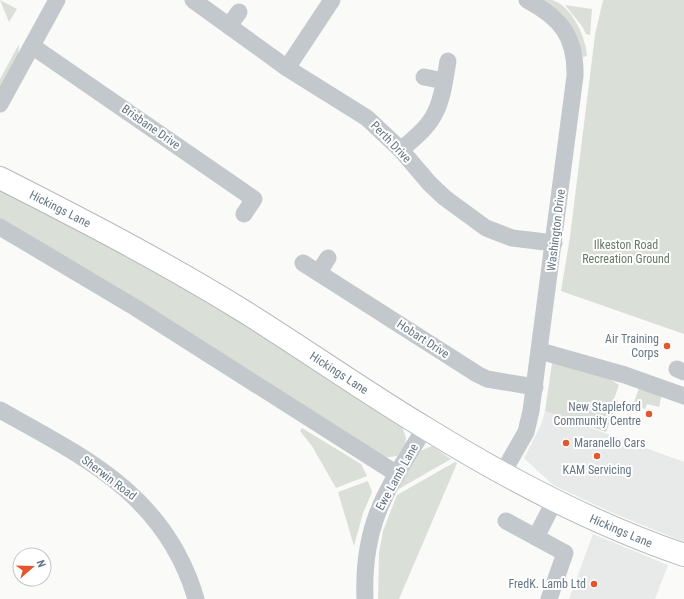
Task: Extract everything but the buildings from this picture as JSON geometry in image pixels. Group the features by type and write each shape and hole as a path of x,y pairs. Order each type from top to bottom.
{"main road":[{"name":"Hickings Lane","path":"0,178 92,224 227,301 425,428 502,474 554,502 684,555"}],"street":[{"path":"0,104 57,0"},
{"name":"Perth Drive","path":"193,0 287,68 353,108 378,128 401,150 435,189 486,228 512,238 554,243"},
{"path":"287,68 332,0"},
{"name":"Washington Drive","path":"502,474 526,432 535,387 575,64 573,48 567,33 562,26 544,9 527,0"},
{"path":"230,26 239,12"},
{"name":"Brisbane Drive","path":"32,46 254,199 244,214"},
{"path":"401,150 427,125 439,105 448,61"},
{"path":"424,78 444,81"},
{"path":"0,227 136,308 397,474"},
{"path":"319,272 328,258"},
{"name":"Hobart Drive","path":"303,263 477,374 487,379 535,387"},
{"path":"540,351 625,375 684,396"},
{"name":"Sherwin Road","path":"0,410 70,448 99,467 138,499 168,537 191,581 196,599"},
{"name":"Ewe Lamb Lane","path":"365,599 367,552 372,528 381,501 425,428"},
{"path":"536,537 554,502"},
{"path":"506,521 565,553 549,599"}],"shaded area":[{"path":"545,411 684,462 684,542 613,513 553,485 524,458 541,425"},
{"path":"593,534 668,565 655,599 569,599"}],"green space":[{"path":"0,0 17,9 9,22"},
{"path":"540,0 552,0 559,3 572,15 584,40 587,56 583,57 577,39"},
{"name":"Ilkeston Road Recreation Ground","path":"603,0 684,0 684,334 561,291 570,237 595,35"},
{"path":"565,5 592,9 590,35 586,34 582,26"},
{"path":"19,44 18,57 0,89 0,79"},
{"path":"0,189 85,229 259,330 402,427 406,439 403,448 397,456 382,458 0,220"},
{"path":"552,363 597,371 619,385 614,399 618,400 606,432 545,411"},
{"path":"640,385 662,394 659,407 647,404 645,409 633,405"},
{"path":"302,428 361,464 367,476 336,488 312,446 300,431"},
{"path":"432,446 451,459 397,490 420,451"},
{"path":"455,462 457,463 455,468 399,599 378,599 379,553 383,531 397,495"},
{"path":"368,481 372,492 363,513 354,546 338,492"}],"place":[{"name":"Air Training Corps","path":"667,346"},
{"name":"New Stapleford Community Centre","path":"649,414"},
{"name":"Maranello Cars","path":"566,443"},
{"name":"KAM Servicing","path":"597,456"},
{"name":"FredK. Lamb Ltd","path":"594,584"}]}
